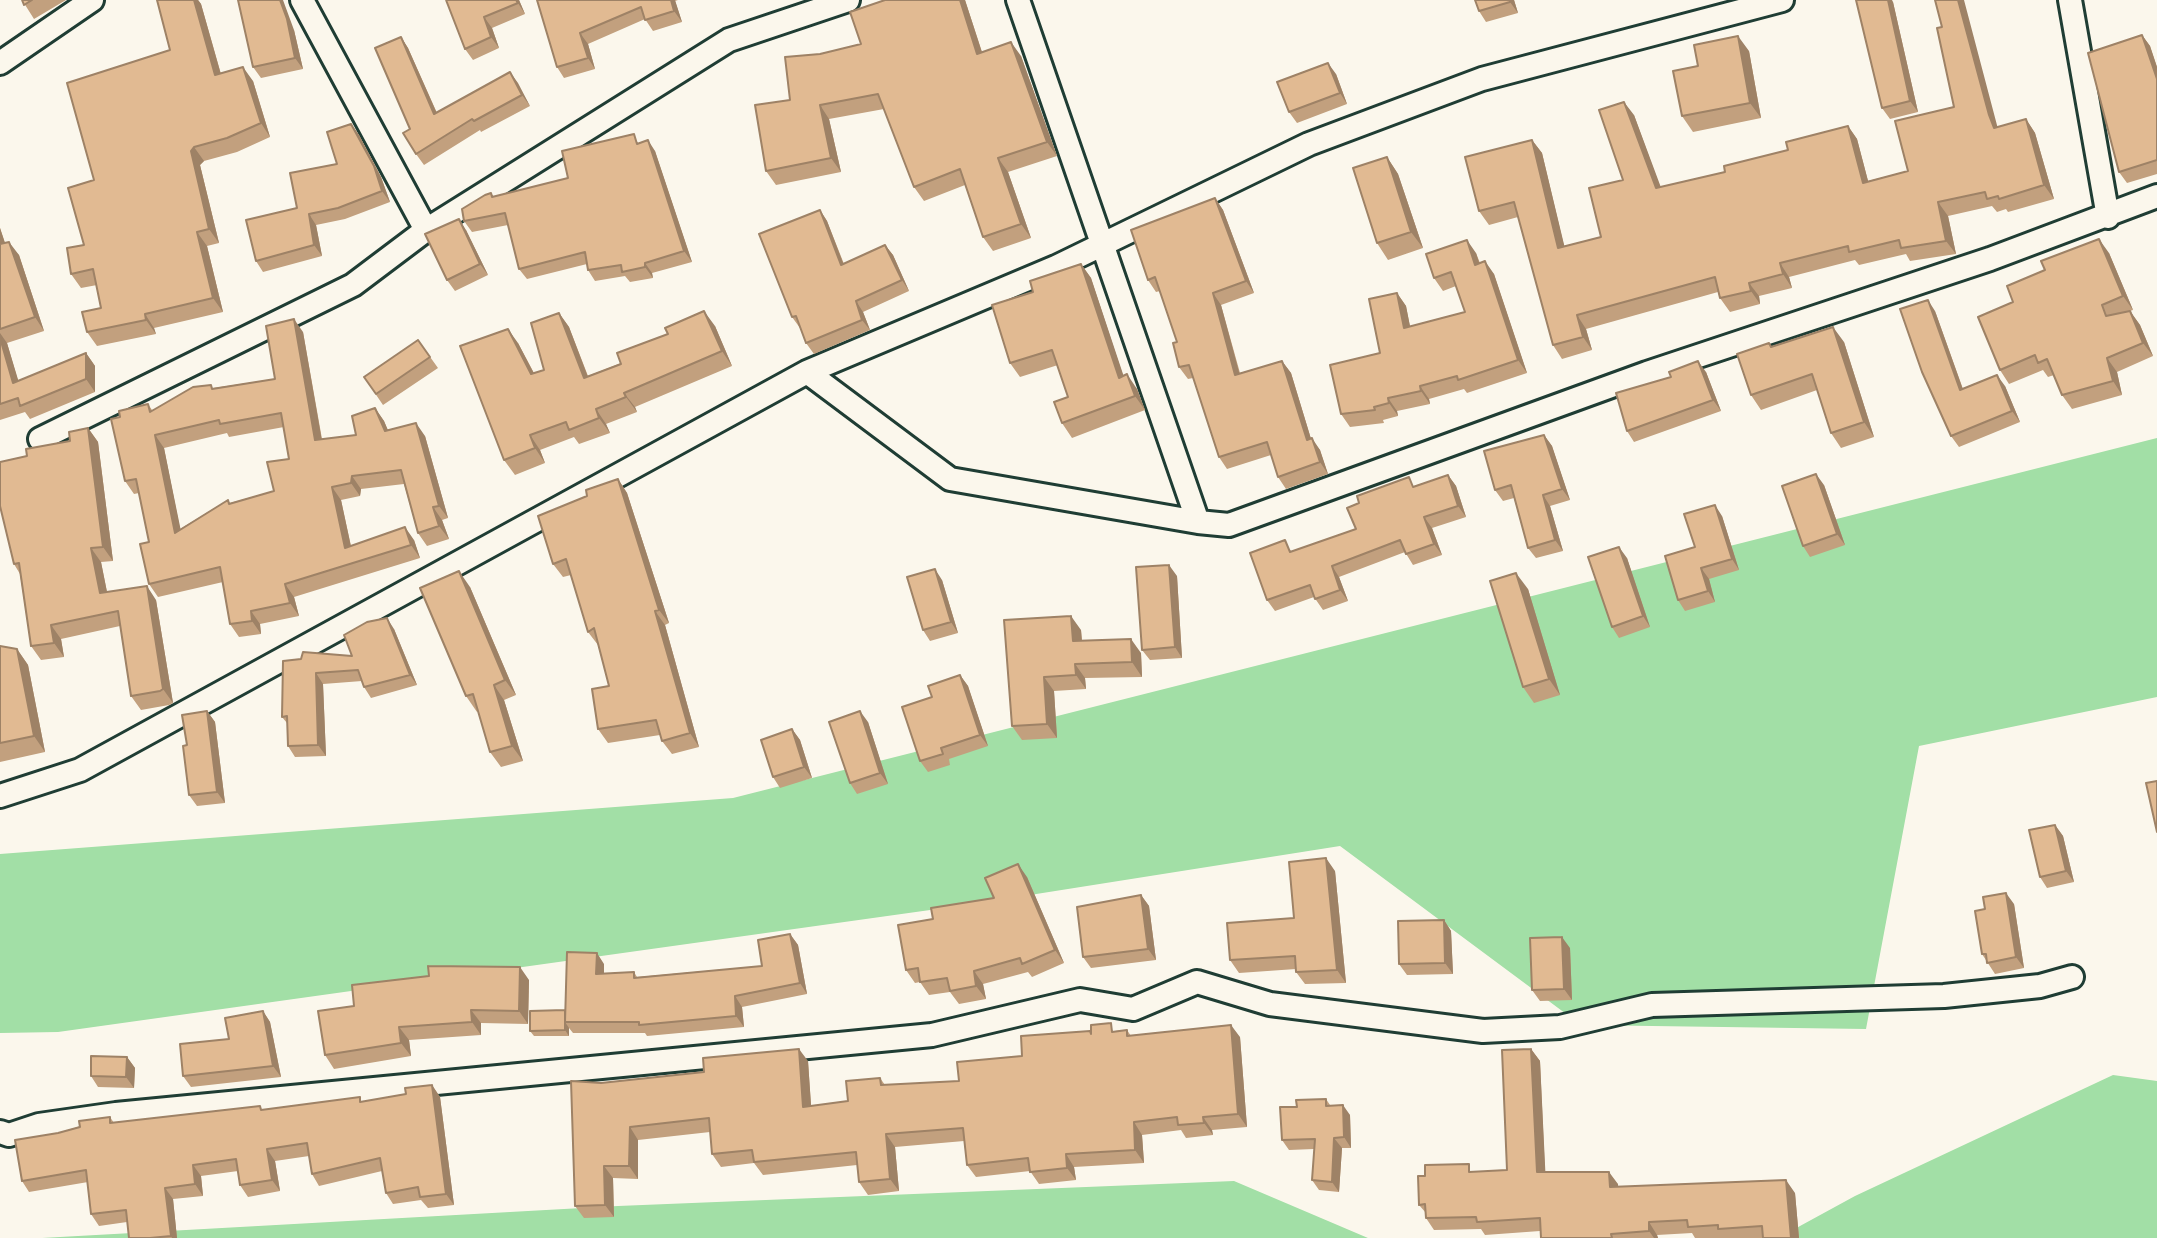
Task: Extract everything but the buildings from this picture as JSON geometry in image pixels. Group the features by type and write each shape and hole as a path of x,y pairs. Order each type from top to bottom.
{"street":[{"path":"0,63 92,0"},
{"path":"302,0 426,230"},
{"path":"40,439 353,285 426,230 729,40 848,0"},
{"path":"1018,0 1198,522"},
{"path":"0,796 80,770 807,372 1102,245 1309,144 1482,79 1782,0"},
{"path":"2070,0 2108,217"},
{"path":"807,372 950,479 1198,522 1238,523 1647,373 2108,217 2157,196"},
{"path":"0,1132 9,1135 39,1125 116,1114 932,1035 1080,1000 1133,1009 1197,982 1270,1004 1483,1031 1560,1027 1652,1005 1944,996 2040,986 2072,977"}],"green space":[{"path":"2157,438 2157,697 1919,746 1866,1029 1581,1025 1340,846 973,904 58,1032 0,1033 0,854 733,798"},
{"path":"2113,1075 2157,1081 2157,1238 1778,1238 1855,1196"},
{"path":"1234,1181 1368,1238 42,1238 618,1206"}]}
